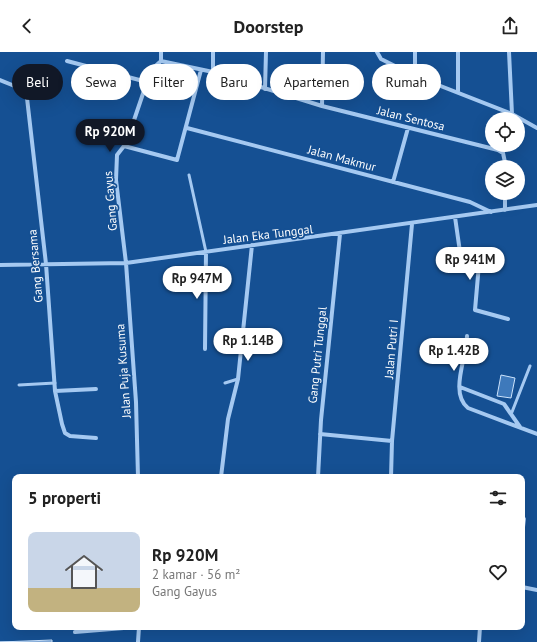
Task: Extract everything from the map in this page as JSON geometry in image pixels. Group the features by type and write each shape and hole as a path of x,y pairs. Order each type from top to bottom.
{"street":[{"path":"161,52 161,61"},
{"path":"213,52 213,64"},
{"path":"265,89 266,52"},
{"path":"322,106 323,52"},
{"path":"377,52 381,59 391,64"},
{"path":"415,52 415,64"},
{"path":"458,52 458,91"},
{"path":"509,52 512,112"},
{"path":"67,61 139,80"},
{"name":"Jalan Sentosa","path":"161,61 206,71"},
{"name":"Gang Gayus","path":"158,64 161,61"},
{"path":"124,146 178,160 201,70"},
{"name":"Gang Bersama","path":"0,80 22,88 27,98 46,264 54,383 65,433 70,436 96,438"},
{"path":"441,85 507,112"},
{"name":"Jalan Sentosa","path":"262,88 322,106 498,150 503,153 506,160"},
{"name":"Gang Gayus","path":"126,263 116,180 117,155 124,146 141,100"},
{"path":"525,121 537,128"},
{"name":"Jalan Makmur","path":"187,128 470,202 491,212"},
{"path":"393,182 408,128"},
{"path":"505,200 505,210"},
{"name":"Jalan Eka Tunggal","path":"0,265 95,265 126,263 537,206"},
{"path":"455,217 460,252 479,264 476,310 508,318"},
{"name":"Jalan Putri I","path":"390,474 412,224"},
{"name":"Gang Putri Tunggal","path":"318,474 320,434 340,234"},
{"path":"222,474 228,419 238,380 252,245"},
{"path":"205,348 206,252"},
{"name":"Jalan Puja Kusuma","path":"126,263 136,402 138,474"},
{"path":"467,336 460,388 463,404 468,408 537,434"},
{"path":"460,388 504,404 512,412 520,428"},
{"path":"55,391 96,389"},
{"path":"320,434 392,441"},
{"path":"525,588 537,590"},
{"path":"75,632 100,630"},
{"path":"137,630 138,642"},
{"path":"479,642 480,630"}],"lane":[{"path":"189,175 206,252"},
{"path":"512,412 530,366"},
{"path":"225,383 238,380"},
{"path":"19,385 54,383"}],"building":[{"path":"501,375 515,378 511,398 497,396"},
{"path":"52,640 52,642 0,642"}]}
